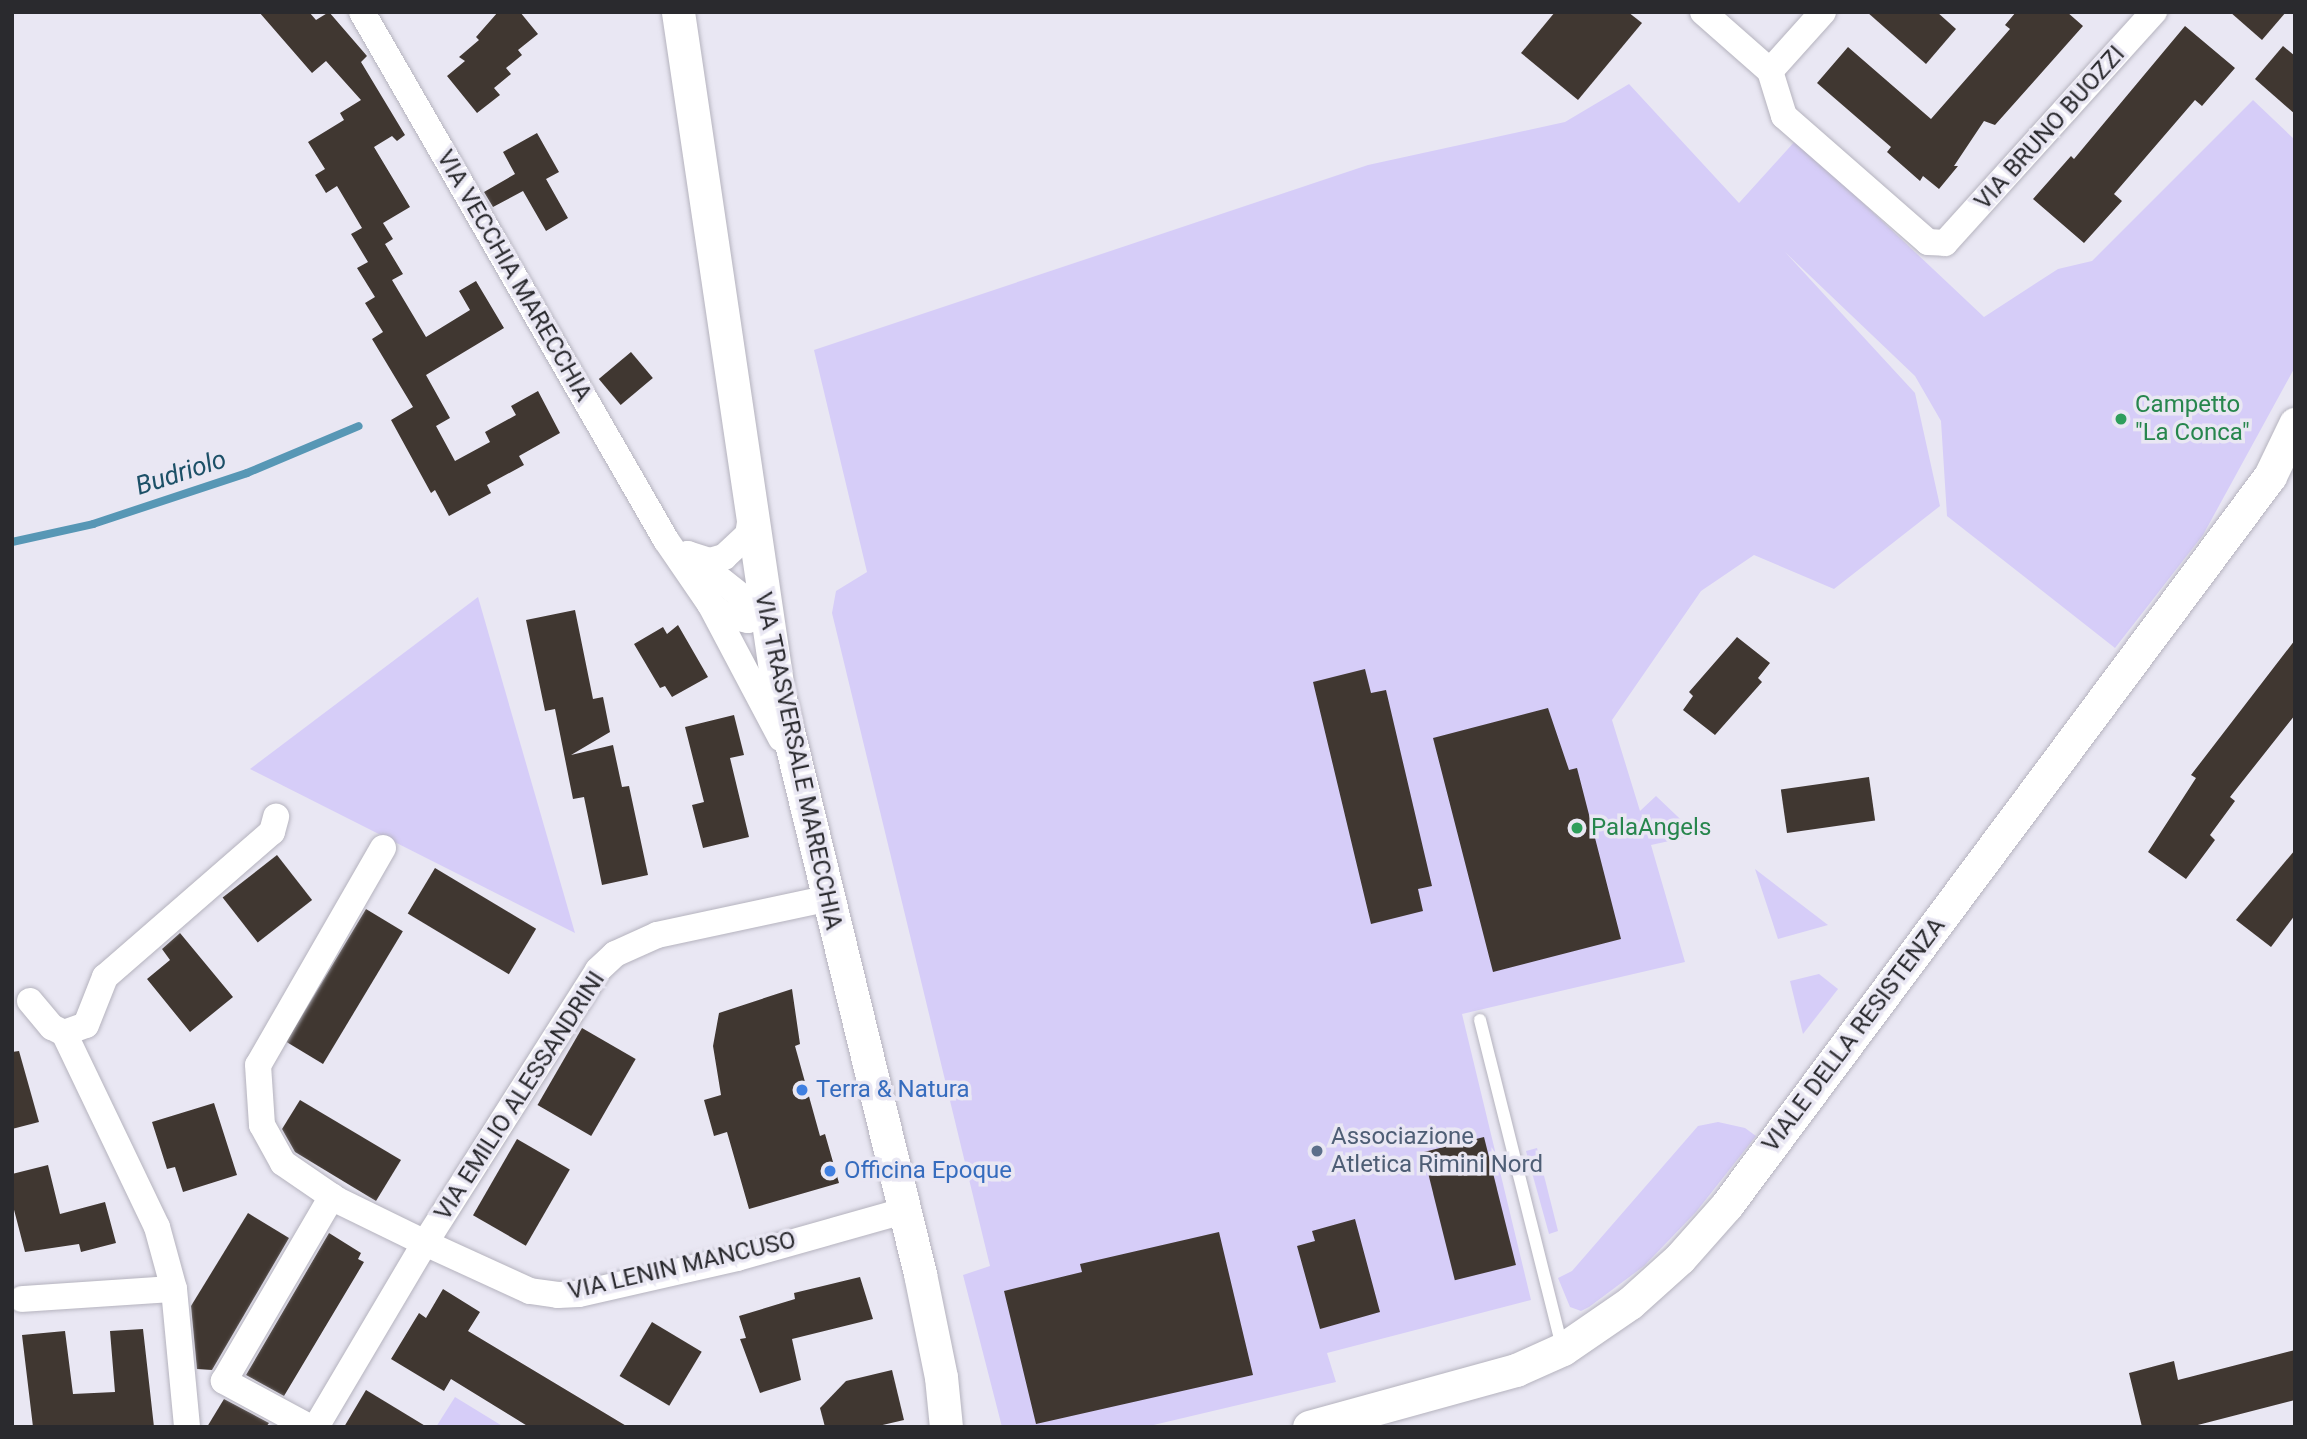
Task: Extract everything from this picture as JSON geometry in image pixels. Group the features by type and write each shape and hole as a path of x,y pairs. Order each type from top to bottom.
{"street":[{"name":"VIA VECCHIA MARECCHIA","path":"362,12 666,540 710,604 793,759"},
{"name":"VIA TRASVERSALE MARECCHIA","path":"678,12 765,615 793,759 825,899 903,1211 941,1377 946,1427"},
{"path":"1703,12 1772,79 1823,12"},
{"name":"VIA BRUNO BUOZZI","path":"1772,79 1784,116 1928,242 1945,243 2154,12"},
{"name":"VIALE DELLA RESISTENZA","path":"1309,1427 1516,1370 1563,1349 1630,1303 1680,1258 1727,1205 2283,466 2295,424"},
{"name":"VIA VECCHIA MARECCHIA","path":"688,554 710,561 724,557 748,535 751,516"},
{"name":"VIA VECCHIA MARECCHIA","path":"666,540 688,554 765,615"},
{"path":"710,604 736,617 765,615"},
{"path":"64,1033 86,1026 105,977 272,832 276,817"},
{"name":"VIA LENIN MANCUSO","path":"383,848 258,1065 262,1125 273,1152 332,1196 425,1243 530,1291 579,1294 737,1258 903,1211"},
{"name":"VIA EMILIO ALESSANDRINI","path":"316,1427 425,1243 598,970 615,954 685,927 825,899"},
{"path":"30,1000 52,1027 64,1033 157,1227 174,1289 187,1427"},
{"path":"309,1427 224,1381 332,1196"},
{"path":"22,1299 174,1289"},
{"name":"VIA TRASVERSALE MARECCHIA","path":"941,1377 971,1427"}],"lane":[{"path":"1480,1020 1563,1349"}],"shaded area":[{"path":"1629,84 1739,203 1796,140 1984,317 2058,269 2092,261 2253,100 2295,140 2295,367 2203,535 2115,648 1947,516 1941,421 1915,376 1785,252 1915,393 1940,506 1834,589 1754,555 1701,591 1612,720 1640,811 1656,796 1697,835 1651,845 1685,962 1462,1014 1531,1300 1327,1353 1336,1382 1145,1427 1002,1427 963,1275 990,1266 832,613 836,591 867,572 814,350 1368,165 1565,122"},
{"path":"478,597 575,933 250,769"},
{"path":"1755,869 1828,925 1778,939"},
{"path":"1819,974 1838,989 1803,1034 1790,981"},
{"path":"1718,1122 1745,1128 1756,1136 1696,1212 1644,1266 1589,1307 1581,1311 1570,1307 1558,1278 1572,1271 1698,1126"},
{"path":"1537,1148 1558,1231 1549,1234 1526,1151"},
{"path":"455,1397 504,1427 436,1427"}],"building":[{"path":"259,12 309,12 316,20 329,12 367,56 361,62 405,135 397,141 392,136 374,147 410,207 383,223 393,239 385,244 403,274 392,280 426,337 470,310 459,291 476,281 504,328 426,375 450,418 436,426 455,461 490,442 485,432 516,415 511,406 538,391 560,433 519,456 524,465 487,485 491,493 449,516 435,490 431,493 391,420 413,407 372,339 383,332 365,303 375,297 357,268 368,262 351,234 362,228 337,186 326,193 315,175 325,169 308,142 344,120 340,113 361,100 326,61 312,73"},
{"path":"498,12 520,12 538,34 518,50 522,55 506,68 511,74 494,88 500,95 477,113 447,76 465,61 459,57 479,40 476,37"},
{"path":"1555,12 1628,12 1642,23 1578,100 1521,53"},
{"path":"1867,12 1937,12 1956,29 1926,64"},
{"path":"2016,12 2067,12 2083,26 1995,125 1984,121 1954,166 1958,166 1939,189 1923,176 1920,181 1887,152 1891,147 1817,83 1848,47 1931,119 2010,29 2005,25"},
{"path":"2230,12 2286,12 2262,40"},
{"path":"2185,26 2235,68 2202,106 2195,100 2114,194 2122,201 2084,243 2033,199 2071,156 2074,159"},
{"path":"2283,46 2295,56 2295,114 2255,79"},
{"path":"537,133 559,172 546,179 568,218 546,231 523,191 493,207 484,192 515,174 503,152"},
{"path":"631,352 653,378 621,405 599,379"},
{"path":"575,610 593,699 603,697 610,732 571,755 613,745 622,787 629,786 648,875 602,885 584,797 573,799 555,709 545,711 526,620"},
{"path":"678,625 708,677 672,697 665,686 660,688 634,644 663,627 667,634"},
{"path":"1737,637 1770,663 1758,678 1762,682 1715,735 1683,710 1693,696 1689,692"},
{"path":"2295,640 2295,715 2230,797 2235,801 2210,835 2215,840 2186,879 2148,852 2196,778 2191,775"},
{"path":"1365,669 1371,693 1386,690 1432,886 1418,889 1423,911 1371,924 1313,682"},
{"path":"1548,708 1569,770 1577,768 1621,939 1493,972 1433,738"},
{"path":"734,715 744,755 730,758 749,837 703,848 692,805 704,802 685,727"},
{"path":"1869,777 1875,821 1787,833 1781,789"},
{"path":"2295,850 2295,915 2271,947 2236,920"},
{"path":"277,855 312,900 258,942 223,897"},
{"path":"435,868 536,929 509,974 408,913"},
{"path":"366,909 403,931 323,1064 286,1042"},
{"path":"180,933 233,997 190,1032 147,979 170,960 162,949"},
{"path":"792,989 800,1044 795,1046 820,1136 825,1134 839,1183 749,1209 727,1132 714,1136 704,1100 721,1095 713,1046 719,1013"},
{"path":"582,1028 636,1059 591,1136 538,1105"},
{"path":"19,1051 39,1122 12,1129 12,1052"},
{"path":"300,1100 401,1160 376,1201 295,1152 282,1129"},
{"path":"214,1103 237,1175 183,1192 175,1167 167,1169 152,1122"},
{"path":"1484,1137 1516,1265 1455,1280 1423,1152"},
{"path":"517,1139 570,1170 526,1246 473,1215"},
{"path":"48,1165 60,1214 105,1202 116,1243 81,1252 79,1244 25,1252 12,1202 12,1174"},
{"path":"248,1213 289,1238 212,1370 197,1369 191,1306"},
{"path":"1355,1219 1380,1312 1320,1329 1297,1246 1315,1241 1312,1231"},
{"path":"1219,1232 1253,1375 1036,1424 1004,1291 1082,1272 1080,1264"},
{"path":"329,1233 361,1253 358,1259 364,1262 284,1396 246,1375"},
{"path":"860,1277 873,1319 792,1339 801,1380 760,1393 740,1339 746,1338 739,1316 795,1299 794,1293"},
{"path":"443,1289 480,1312 468,1331 628,1427 529,1427 451,1379 444,1391 391,1359 419,1313 426,1318"},
{"path":"652,1322 702,1352 669,1406 620,1376"},
{"path":"143,1329 154,1427 33,1427 22,1335 65,1331 73,1394 115,1392 110,1331"},
{"path":"2295,1350 2295,1400 2190,1427 2142,1427 2129,1373 2174,1361 2178,1380"},
{"path":"892,1370 904,1420 874,1427 825,1427 820,1408 846,1381"},
{"path":"366,1390 427,1427 344,1427"},
{"path":"224,1399 269,1423 266,1427 207,1427"}],"waterway":[{"name":"Budriolo","path":"12,542 93,524 247,473 359,426"}],"place":[{"name":"Campetto \"La Conca\"","path":"2121,419"},
{"name":"PalaAngels","path":"1577,828"},
{"name":"Terra & Natura","path":"802,1090"},
{"name":"Associazione Atletica Rimini Nord","path":"1317,1151"},
{"name":"Officina Epoque","path":"830,1171"}]}
